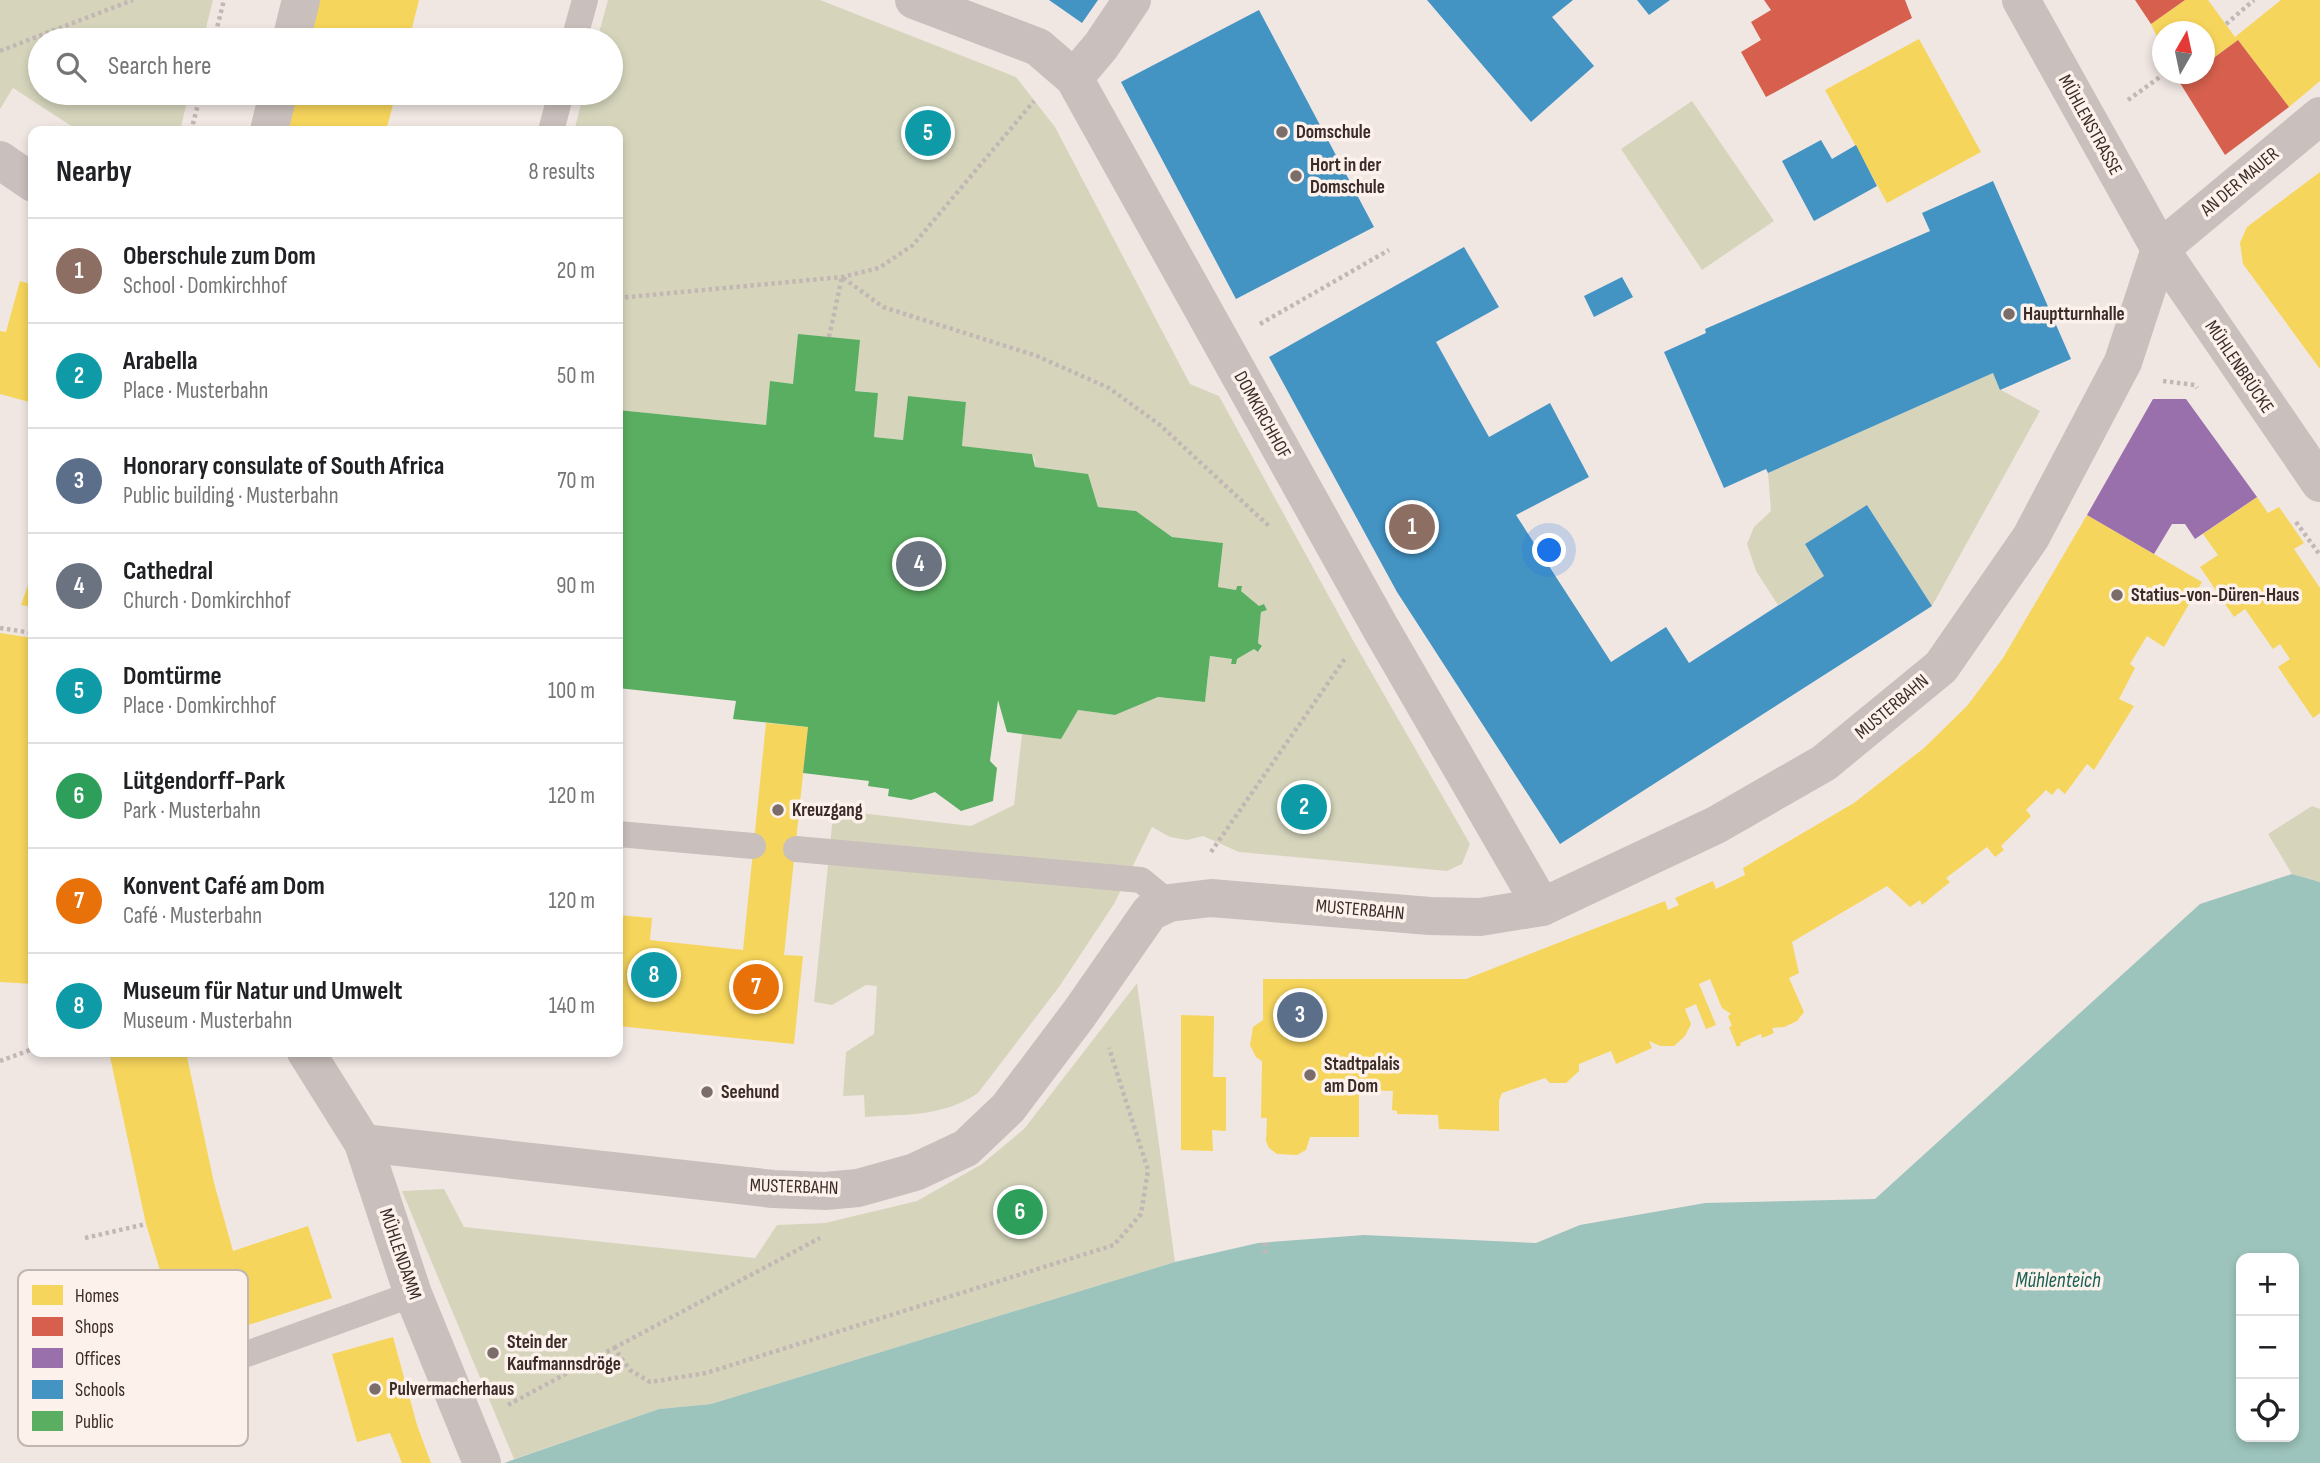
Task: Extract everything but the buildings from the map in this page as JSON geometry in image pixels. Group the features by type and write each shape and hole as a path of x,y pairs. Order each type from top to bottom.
{"street":[{"path":"294,28 301,0"},
{"name":"DOMKIRCHHOF","path":"914,0 1038,47 1074,78 1380,627 1542,907"},
{"path":"1074,78 1101,46 1132,0"},
{"name":"MÜHLENSTRASSE","path":"2021,0 2160,249"},
{"path":"269,126 275,105"},
{"name":"AN DER MAUER","path":"2160,249 2320,116"},
{"path":"0,160 28,180"},
{"name":"MUSTERBAHN","path":"363,1143 773,1189 825,1191 859,1188 915,1171 966,1148 1008,1108 1079,1014 1150,912 1169,903 1211,898 1430,916 1480,917 1542,907 1716,825 1824,764 1941,667 2031,537 2123,362 2160,249"},
{"name":"MÜHLENBRÜCKE","path":"2160,249 2320,483"},
{"name":"MÜHLENDAMM","path":"309,1057 363,1143 413,1294 482,1463"}],"lane":[{"path":"578,28 585,0"},
{"path":"552,126 558,105"},
{"path":"623,834 753,846"},
{"path":"796,849 1141,880 1169,903"},
{"path":"248,1353 413,1294"}],"path":[{"path":"60,28 133,0"},
{"path":"217,28 224,0"},
{"path":"2226,24 2254,0"},
{"path":"0,51 28,40"},
{"path":"623,298 842,277 879,268 913,245 1041,93 1074,78"},
{"path":"192,126 198,105"},
{"path":"1252,328 1389,250"},
{"path":"829,337 842,277"},
{"path":"842,277 883,307 1038,356 1109,388 1160,425 1280,536 1319,516"},
{"path":"2123,362 2167,383 2195,385 2203,395"},
{"path":"2289,512 2320,555"},
{"path":"1169,903 1216,847 1355,644 1380,627"},
{"path":"0,628 28,632"},
{"path":"466,1423 508,1405 614,1348 630,1370 650,1382 706,1373 1114,1245 1141,1214 1148,1170 1105,1036 1079,1014"},
{"path":"0,1061 28,1051"},
{"path":"85,1238 146,1223"},
{"path":"1265,1243 1265,1253"}],"green space":[{"path":"0,0 213,0 206,28 28,28 28,98 13,88 0,109"},
{"path":"608,0 820,0 1016,77 1055,127 1190,384 1219,396 1355,644 1470,844 1462,864 1447,871 1239,852 1203,836 1187,840 1170,837 1152,827 1114,904 1059,987 978,1093 965,1101 938,1110 865,1117 864,1095 843,1096 846,1052 874,1034 877,986 866,985 832,1005 814,1002 833,816 843,811 971,826 1014,805 1022,734 1078,710 1115,715 1158,697 1205,702 1210,656 1232,659 1231,664 1235,664 1237,659 1254,649 1259,652 1262,647 1258,643 1261,612 1267,610 1264,604 1259,606 1241,591 1241,586 1237,586 1236,590 1218,587 1223,543 1172,537 1136,511 1098,507 1087,474 1035,467 1032,454 962,446 966,402 908,396 903,440 874,437 878,393 770,382 766,425 623,411 623,126 575,126 581,105 623,105 623,28 600,28"},
{"path":"1692,101 1774,221 1702,270 1621,149"},
{"path":"39,105 186,105 181,126 71,126"},
{"path":"1993,373 2001,390 2040,411 1932,606 1867,505 1805,544 1824,576 1778,605 1756,571 1747,544 1754,527 1771,511 1768,473"},
{"path":"2312,806 2320,809 2320,882 2292,874 2268,834"},
{"path":"1137,983 1175,1262 711,1404 659,1409 514,1459 402,1191 444,1189 464,1227 755,1258 777,1225 825,1223 917,1201 982,1164 1024,1129"}],"water":[{"name":"Mühlenteich","path":"2292,874 2320,882 2320,1463 504,1463 659,1409 711,1404 1175,1262 1258,1243 1364,1235 1536,1243 1580,1225 1705,1203 1875,1199 2200,904"}],"place":[{"name":"Domschule","path":"1282,132"},
{"name":"Domtürme","path":"928,133"},
{"name":"Hort in der Domschule","path":"1296,176"},
{"name":"Hauptturnhalle","path":"2009,314"},
{"name":"Oberschule zum Dom","path":"1412,527"},
{"name":"Cathedral","path":"919,564"},
{"name":"Statius-von-Düren-Haus","path":"2117,595"},
{"name":"Arabella","path":"1304,807"},
{"name":"Kreuzgang","path":"778,810"},
{"name":"Museum für Natur und Umwelt","path":"654,975"},
{"name":"Konvent Café am Dom","path":"756,987"},
{"name":"Honorary consulate of South Africa","path":"1300,1015"},
{"name":"Stadtpalais am Dom","path":"1310,1075"},
{"name":"Seehund","path":"707,1092"},
{"name":"Lütgendorff-Park","path":"1020,1212"},
{"name":"Stein der Kaufmannsdröge","path":"493,1353"},
{"name":"Pulvermacherhaus","path":"375,1389"}]}
